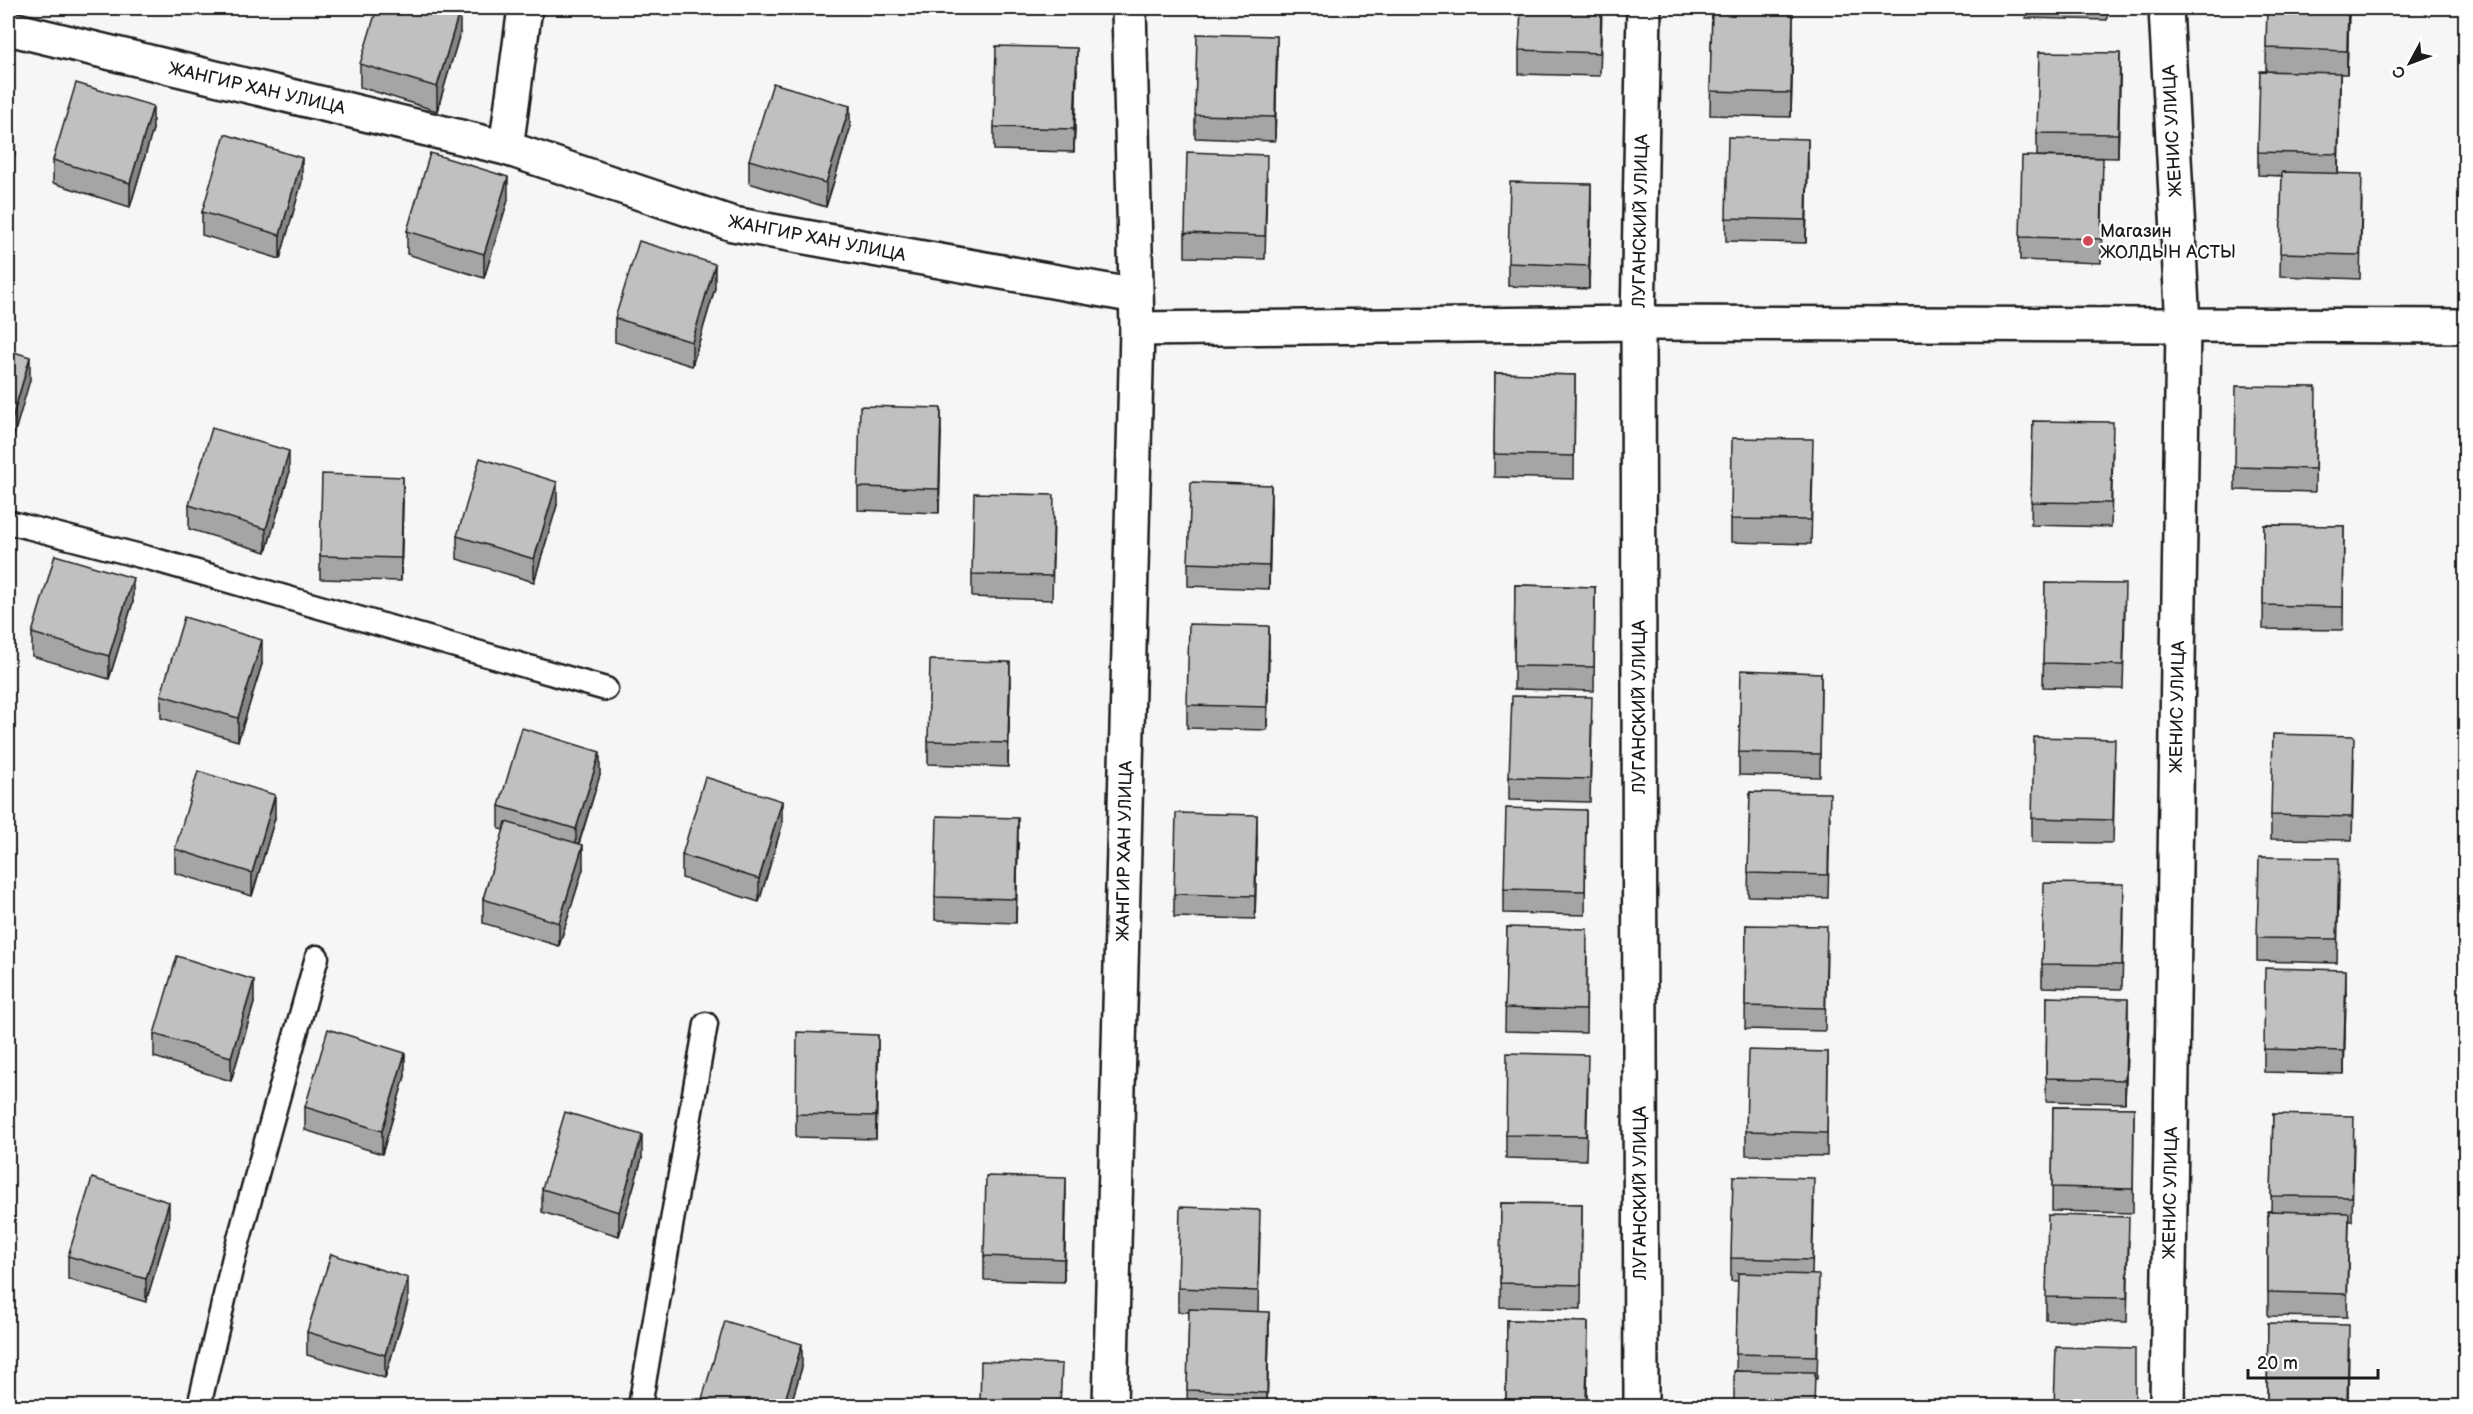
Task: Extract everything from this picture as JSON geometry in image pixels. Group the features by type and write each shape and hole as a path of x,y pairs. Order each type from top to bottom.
{"street":[{"path":"506,148 525,8"},
{"name":"ЖАНГИР ХАН УЛИЦА","path":"1110,1407 1137,329 1129,8"},
{"name":"ЛУГАНСКИЙ УЛИЦА","path":"1641,1407 1638,323 1644,8"},
{"name":"ЖЕНИС УЛИЦА","path":"2166,8 2183,326 2167,1407"},
{"name":"ЖАНГИР ХАН УЛИЦА","path":"8,28 506,148 733,224 1136,296"},
{"path":"1137,329 1638,323 2466,326"}],"lane":[{"path":"8,522 152,559 606,688"},
{"path":"199,1407 234,1257 317,957"},
{"path":"640,1407 706,1024"}],"building":[{"path":"377,8 460,9 437,87 360,64"},
{"path":"1521,8 1601,8 1600,53 1519,50"},
{"path":"2267,8 2348,8 2347,51 2266,48"},
{"path":"1712,10 1793,13 1791,93 1710,91"},
{"path":"1197,34 1277,36 1275,117 1195,115"},
{"path":"996,46 1077,48 1074,129 994,127"},
{"path":"2039,52 2120,53 2118,134 2037,133"},
{"path":"2260,71 2340,73 2338,154 2258,152"},
{"path":"76,83 153,106 130,183 53,160"},
{"path":"773,83 850,106 826,183 749,160"},
{"path":"8,129 15,131 8,157"},
{"path":"225,134 302,158 280,235 202,212"},
{"path":"1728,137 1808,139 1806,220 1726,218"},
{"path":"1187,152 1267,155 1265,236 1185,233"},
{"path":"430,153 508,177 484,254 407,231"},
{"path":"2022,156 2103,158 2101,239 2020,237"},
{"path":"2282,172 2362,174 2360,255 2280,253"},
{"path":"1510,182 1591,184 1589,266 1508,263"},
{"path":"639,241 715,264 692,342 615,318"},
{"path":"8,350 30,357 8,433"},
{"path":"1495,373 1575,375 1574,456 1494,454"},
{"path":"2236,386 2316,387 2315,469 2235,467"},
{"path":"860,406 941,408 939,489 858,487"},
{"path":"2033,421 2113,422 2111,503 2031,502"},
{"path":"212,428 289,451 266,529 189,505"},
{"path":"1732,438 1813,439 1811,520 1731,519"},
{"path":"480,458 557,482 534,559 457,536"},
{"path":"322,474 403,477 401,558 320,556"},
{"path":"1191,482 1271,485 1269,566 1188,563"},
{"path":"974,493 1054,495 1052,576 972,574"},
{"path":"2264,525 2344,526 2343,607 2263,605"},
{"path":"55,555 133,578 109,656 32,633"},
{"path":"2045,583 2125,584 2123,665 2043,663"},
{"path":"1515,585 1595,587 1594,667 1514,666"},
{"path":"184,617 262,640 238,718 161,695"},
{"path":"1189,624 1269,626 1267,707 1187,705"},
{"path":"930,660 1010,662 1008,743 928,741"},
{"path":"1741,670 1821,673 1820,754 1739,752"},
{"path":"1512,696 1592,697 1590,779 1509,777"},
{"path":"522,728 600,752 576,829 499,806"},
{"path":"2273,734 2354,736 2352,817 2271,815"},
{"path":"2034,737 2115,739 2113,820 2032,818"},
{"path":"198,771 275,795 252,873 175,849"},
{"path":"705,777 782,801 759,879 682,855"},
{"path":"1750,792 1830,793 1828,875 1748,873"},
{"path":"1506,808 1586,810 1585,891 1504,889"},
{"path":"1176,813 1257,815 1255,896 1174,894"},
{"path":"937,816 1018,818 1016,899 935,897"},
{"path":"506,822 583,845 559,923 483,899"},
{"path":"2259,857 2339,858 2337,939 2257,938"},
{"path":"2044,883 2124,884 2122,965 2042,964"},
{"path":"1746,925 1827,926 1825,1008 1745,1006"},
{"path":"1507,927 1587,929 1586,1010 1505,1008"},
{"path":"177,956 254,980 231,1057 154,1034"},
{"path":"2265,968 2346,970 2344,1051 2264,1049"},
{"path":"2047,997 2128,999 2125,1080 2046,1078"},
{"path":"328,1029 405,1053 382,1131 305,1107"},
{"path":"797,1032 878,1035 876,1116 796,1114"},
{"path":"1748,1050 1828,1052 1827,1133 1746,1131"},
{"path":"1507,1053 1588,1055 1586,1136 1506,1135"},
{"path":"2053,1107 2134,1108 2133,1189 2052,1187"},
{"path":"565,1112 642,1135 619,1212 542,1189"},
{"path":"2273,1114 2354,1116 2352,1197 2271,1196"},
{"path":"986,1176 1066,1178 1064,1259 984,1256"},
{"path":"1733,1176 1814,1178 1812,1260 1731,1258"},
{"path":"92,1178 169,1202 146,1279 68,1256"},
{"path":"1501,1203 1582,1204 1581,1285 1500,1283"},
{"path":"1180,1207 1260,1210 1258,1291 1178,1288"},
{"path":"2268,1211 2349,1213 2347,1294 2268,1292"},
{"path":"2048,1215 2129,1217 2127,1298 2046,1297"},
{"path":"331,1254 408,1278 385,1355 307,1332"},
{"path":"1738,1273 1819,1275 1817,1356 1736,1354"},
{"path":"1189,1309 1269,1312 1267,1393 1187,1390"},
{"path":"1507,1320 1588,1322 1586,1403 1506,1401"},
{"path":"725,1321 802,1344 783,1407 728,1407 702,1399"},
{"path":"2268,1323 2349,1325 2347,1406 2267,1405"},
{"path":"2056,1347 2135,1349 2135,1407 2054,1407"},
{"path":"981,1361 1062,1364 1060,1407 980,1407"},
{"path":"1734,1371 1815,1372 1814,1407 1734,1407"}],"place":[{"name":"Магазин ЖОЛДЫН АСТЫ","path":"2088,241"}]}
